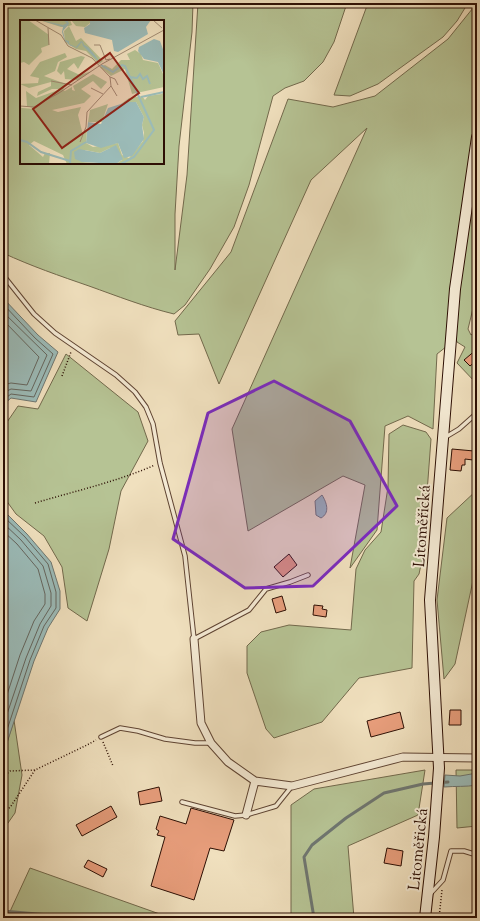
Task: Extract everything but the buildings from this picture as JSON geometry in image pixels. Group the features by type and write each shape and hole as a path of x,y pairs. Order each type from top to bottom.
{"street":[{"name":"Litoměřická","path":"425,918 439,768 430,600 454,289 477,137"},
{"path":"194,639 201,723 211,744 228,762 255,781 292,786 403,757 477,758"},
{"path":"246,815 255,781"}],"lane":[{"path":"3,275 34,314 55,333 116,375 135,392 146,407 153,424 160,463 185,556 194,639 249,610 266,589 308,575"},
{"path":"443,439 459,429 477,413"},
{"path":"100,737 120,728 138,731 165,739 195,744 211,744"},
{"path":"182,802 235,816 246,815 276,806 292,786"},
{"path":"427,896 443,880 451,851 464,851 477,855"}],"path":[{"path":"62,376 73,344"},
{"path":"35,503 98,486 160,463"},
{"path":"3,777 10,771 35,770 87,745 100,737 113,766"},
{"path":"3,815 11,806 35,770"},
{"path":"439,918 443,880"}],"highlighted area":[{"path":"274,381 350,421 397,506 313,586 245,588 173,539 208,413"}],"green space":[{"path":"3,3 193,3 192,32 179,146 175,214 175,270 187,175 198,3 347,3 334,42 323,62 304,81 285,88 273,96 249,185 234,227 210,269 185,305 174,314 142,305 56,275 3,253"},
{"path":"368,3 468,3 457,21 443,37 378,84 350,96 334,95"},
{"path":"477,3 477,292 468,329 471,335 477,330 477,384 457,363 465,347 457,342 456,339 437,354 433,429 408,416 385,426 377,530 350,568 365,485 343,476 248,531 232,429 367,128 311,180 219,384 199,334 178,335 175,321 231,252 288,99 333,107 375,96 448,39"},
{"path":"66,354 138,412 148,441 121,491 109,549 87,621 68,608 62,567 44,536 16,514 3,496 3,428 18,406 38,409"},
{"path":"403,425 426,432 431,439 422,560 419,574 414,581 412,668 359,678 322,722 274,738 266,729 247,673 247,646 261,632 289,625 351,630 356,569 365,550 381,532 388,487 389,434"},
{"path":"477,490 477,562 455,664 444,679 437,600 447,518"},
{"path":"14,720 22,775 15,813 3,830 3,755"},
{"path":"425,770 418,815 348,846 354,918 288,918 291,913 291,805 314,789"},
{"path":"456,770 477,770 477,826 457,828"},
{"path":"30,868 171,918 7,918"}],"water":[{"path":"3,298 38,335 58,352 36,402 11,398 3,405"},
{"path":"322,495 327,511 321,518 316,515 315,501"},
{"path":"3,510 27,534 51,562 60,591 60,609 48,628 34,661 3,755"},
{"path":"477,773 477,785 444,787 445,775 460,776"}],"waterway":[{"path":"314,918 304,857 312,845 346,818 384,793 423,784 448,782"},
{"path":"3,911 83,918"}]}
